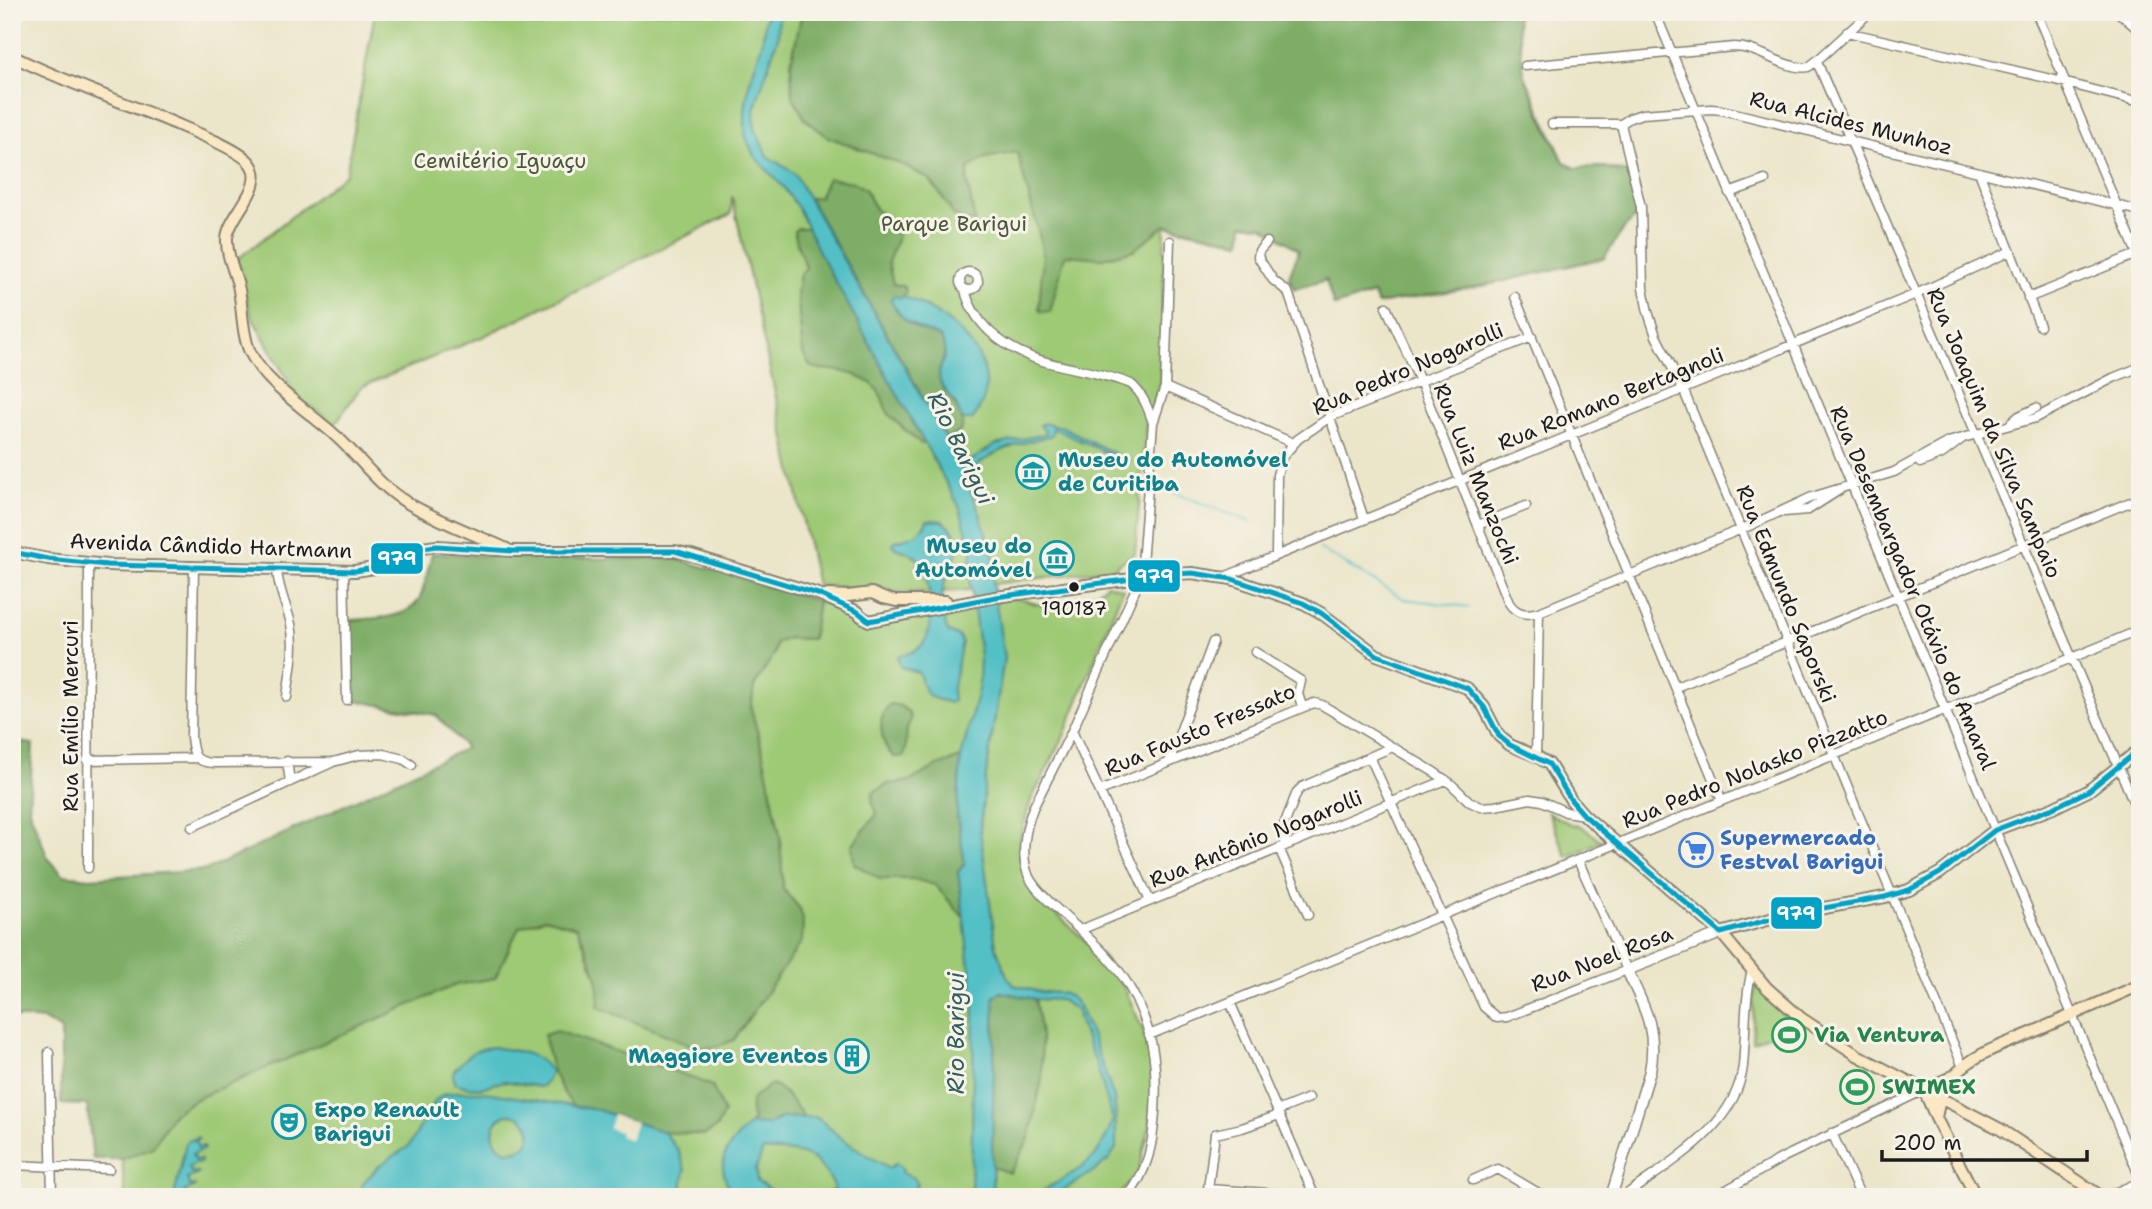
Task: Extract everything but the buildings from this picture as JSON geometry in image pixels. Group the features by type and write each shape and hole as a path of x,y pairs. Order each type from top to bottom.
{"main road":[{"path":"12,56 205,136 245,159 254,169 255,176 250,191 230,227 227,244 240,295 246,338 254,360 268,377 337,437 391,492 423,511 513,551"},
{"name":"Avenida Cândido Hartmann","path":"12,552 89,564 344,571 374,568 415,550 429,547 513,551 682,552 818,594 858,612"},
{"path":"923,606 883,598 872,593 864,595 858,603 858,612 869,621 923,606 1177,573 1223,577 1303,603 1321,613 1377,655 1467,688 1480,700 1495,731 1504,741 1543,760 1555,771 1571,800 1584,815 1721,933 1779,1000 1813,1027 1857,1055 2000,1129 2103,1197"},
{"name":"Avenida Cândido Hartmann","path":"818,594 864,595"},
{"path":"878,619 885,610 883,598"},
{"path":"1721,933 1784,915 1892,896 1929,879 1995,830 2076,798 2099,784 2140,749"},
{"path":"1924,1090 1996,1048 2140,985"},
{"path":"1936,1118 1941,1098 1959,1071"},
{"path":"1924,1090 1976,1197"}],"street":[{"name":"Rua Desembargador Otávio do Amaral","path":"1655,12 1792,344 1847,486 1898,597 2140,1180"},
{"path":"1525,66 1741,47 1799,67 1810,67 1870,12"},
{"path":"2028,298 2138,257 2036,12"},
{"path":"2118,12 2140,31"},
{"path":"1847,33 2140,102"},
{"name":"Rua Joaquim da Silva Sampaio","path":"1817,62 2140,817"},
{"name":"Rua Alcides Munhoz","path":"1552,124 1620,124 1642,114 1722,110 2140,211"},
{"name":"Rua Edmundo Saporski","path":"1620,124 1641,207 1645,300 1651,324 1683,389 1834,755 1959,1071"},
{"path":"1979,172 2040,326"},
{"path":"1729,193 1765,180"},
{"path":"1127,1197 1141,1176 1152,1141 1157,1072 1155,1053 1127,982 1107,957 1034,885 1028,875 1026,831 1033,808 1072,731 1141,578 1153,423 1165,387 1170,241"},
{"path":"1267,242 1259,251 1258,257 1273,280 1288,292 1364,519"},
{"name":"Rua Romano Bertagnoli","path":"1223,577 1916,294 2011,251"},
{"path":"965,290 977,318 1006,346 1046,363 1131,383 1145,401 1153,423"},
{"path":"1515,297 1722,801"},
{"name":"Rua Luiz Manzochi","path":"1386,307 1420,381 1509,603 1519,613 1539,612"},
{"name":"Rua Pedro Nogarolli","path":"1276,555 1277,475 1282,457 1293,443 1330,417 1532,337"},
{"path":"1536,756 1539,612 1741,530 1812,497 1904,468 1941,446 2044,414 2106,381 2140,367"},
{"path":"1165,387 1293,443"},
{"path":"2008,425 2036,408"},
{"path":"1676,687 2140,498"},
{"path":"1478,525 1527,506"},
{"name":"Rua Emílio Mercuri","path":"88,868 89,564"},
{"path":"194,568 191,737 196,758"},
{"path":"277,570 292,633 287,697"},
{"path":"344,571 347,700"},
{"name":"Rua Pedro Nolasko Pizzatto","path":"1149,1035 2140,630"},
{"path":"1169,762 1213,642"},
{"path":"1255,652 1301,681 1298,694 1302,706"},
{"name":"Rua Fausto Fressato","path":"1100,791 1314,703 1322,705 1392,747"},
{"path":"1072,731 1150,901"},
{"path":"1308,915 1282,847 1282,830 1298,790 1392,747 1446,780 1470,802 1481,807 1530,799 1542,801 1566,812 1584,815"},
{"path":"192,827 334,762 359,755 383,754 412,765"},
{"path":"1370,757 1443,915"},
{"path":"87,760 196,758 214,763 334,762"},
{"path":"287,761 290,782"},
{"name":"Rua Antônio Nogarolli","path":"1080,930 1446,780"},
{"path":"1578,860 1649,1019 1653,1050 1650,1070 1609,1197 1580,1197"},
{"name":"Rua Noel Rosa","path":"1443,915 1484,1007 1497,1018 1507,1017 1721,933"},
{"path":"1623,1197 1708,1133 1728,1109 1741,1077 1748,987 1752,970"},
{"path":"1230,1002 1314,1196"},
{"path":"49,1052 52,1197"},
{"path":"1714,1197 1726,1194 1784,1157 1924,1090"},
{"path":"1309,1098 1242,1128 1214,1134 1208,1189 1331,1197"},
{"path":"1832,1133 1861,1197"},
{"path":"12,1165 109,1168"},
{"path":"1473,1180 1498,1168 1545,1197"},
{"path":"2103,1197 2140,1180"}],"green space":[{"name":"Parque Barigui","path":"375,12 1516,12 1524,74 1564,162 1575,168 1603,167 1628,173 1636,200 1636,217 1625,227 1604,258 1378,304 1373,294 1334,306 1326,280 1294,289 1289,277 1299,250 1263,226 1243,224 1241,242 1165,226 1160,385 1146,425 1135,553 1111,569 1001,583 962,591 894,593 880,587 852,589 817,585 732,196 731,214 482,337 361,387 335,424 297,397 252,317 235,261 346,174"},
{"path":"802,12 1516,12 1524,74 1564,162 1575,168 1603,167 1628,173 1636,200 1636,217 1625,227 1604,258 1487,285 1378,304 1373,294 1334,306 1326,280 1294,289 1289,277 1299,250 1263,226 1243,224 1241,242 1165,225 1134,250 1103,258 1065,255 1050,312 1040,311 1043,256 1017,152 986,158 969,168 967,180 975,222 953,215 930,180 903,165 828,137 805,119 792,95 791,63"},
{"path":"828,178 853,182 865,189 876,210 897,227 898,237 888,262 893,284 904,286 906,292 895,308 911,324 941,338 945,352 940,380 962,420 962,428 957,434 946,438 809,198 819,197"},
{"path":"808,228 925,444 921,444 887,412 881,396 871,384 848,373 811,367 803,354 797,293 800,274 806,268 794,231"},
{"path":"432,553 526,558 678,559 818,601 812,639 788,638 776,643 774,654 754,686 751,709 780,835 783,889 800,909 803,920 802,941 734,1040 716,1047 698,1048 598,1007 596,976 577,927 545,918 519,927 495,978 455,985 196,1099 172,1115 153,1147 122,1159 93,1159 87,1105 61,1104 61,1030 44,1020 12,1017 12,741 33,744 29,809 48,858 63,875 90,878 207,870 466,748 436,715 351,700 351,620 387,617 412,607 422,592"},
{"path":"1107,584 1123,589 1063,738 1031,800 1021,834 1020,858 1025,876 1035,894 1103,957 1125,989 1143,1030 1153,1071 1150,1126 1138,1173 1117,1197 125,1197 122,1159 153,1147 172,1115 195,1099 455,985 495,978 519,927 545,918 577,927 597,978 599,999 778,974 802,941 800,909 783,889 780,835 751,709 754,686 774,654 776,643 788,638 812,639 818,601 837,607 867,628 956,607 1011,598 1037,604 1066,604 1092,595"},
{"path":"890,704 901,706 910,714 904,756 894,757 889,752 881,731 883,716"},
{"path":"961,758 957,814 965,864 958,871 964,918 935,885 913,879 880,879 854,864 852,845 877,814 872,801 873,792 888,784 910,781 937,766"},
{"path":"1548,813 1581,826 1602,841 1567,857"},
{"path":"1755,985 1794,1024 1752,1042"},
{"path":"1001,992 1035,999 1041,1035 1042,1079 1029,1139 1010,1173 992,1167 994,997"},
{"path":"557,1031 712,1086 724,1113 717,1127 705,1135 664,1132 598,1110 573,1106 557,1081 546,1045 544,1035"},
{"path":"771,1084 786,1094 804,1117 781,1118 767,1125 750,1124 753,1120 751,1102"}],"water":[{"path":"767,12 779,12 778,37 754,110 755,129 767,156 794,173 961,467 995,445 1045,434 1040,425 1042,423 1063,427 1129,461 1127,465 1053,428 1050,436 993,455 965,477 993,554 993,583 1004,658 980,830 996,947 1007,976 1014,985 1040,992 1062,993 1071,997 1079,1006 1114,1098 1116,1148 1109,1159 1097,1169 1052,1197 1033,1197 1081,1168 1095,1156 1113,1120 1076,1010 1061,1000 1035,999 1001,992 994,997 993,1197 971,1197 974,1001 958,871 965,864 957,814 961,758 979,686 980,656 970,580 972,550 959,506 819,252 798,208 784,188 754,156 745,135 749,84 762,44"},
{"path":"895,295 921,304 940,315 971,344 981,362 986,380 983,400 972,420 962,420 956,404 941,384 939,375 945,353 941,338 907,321 890,300"},
{"path":"927,520 943,521 957,538 956,554 945,579 942,594 946,628 962,642 952,691 953,701 950,703 928,695 918,672 900,667 898,656 914,651 922,645 929,627 930,602 926,578 919,560 895,548 893,544 918,533"},
{"path":"493,1047 524,1053 538,1059 551,1071 548,1081 540,1087 504,1081 481,1088 454,1083 453,1072 466,1058 474,1052"},
{"path":"484,1092 598,1110 664,1132 679,1152 685,1169 681,1197 357,1197 364,1182 380,1165 409,1146 436,1100 444,1094","holes":["508,1114 516,1115 530,1129 529,1141 517,1150 502,1149 494,1138 495,1124"]},
{"path":"815,1117 877,1161 890,1168 896,1163 903,1168 902,1173 914,1178 918,1183 909,1197 817,1197 833,1191 834,1186 820,1165 805,1155 763,1150 756,1169 757,1181 782,1197 732,1197 724,1175 723,1162 732,1144 750,1124 767,1125 781,1118"},
{"path":"198,1137 195,1141 198,1148 203,1146 204,1149 192,1154 195,1161 200,1159 201,1162 189,1167 192,1174 198,1174 187,1179 190,1186 195,1186 184,1192 185,1197 174,1197 186,1142"}],"pier":[{"path":"613,1115 636,1122 630,1140 609,1128"}],"waterway":[{"path":"1154,485 1251,522"},
{"path":"1320,549 1404,599 1469,607"}],"transit line":[{"name":"979","path":"12,552 107,565 355,571 374,568 422,548 437,546 513,551 675,551 818,594 858,612 869,621 996,597 1162,575 1192,573 1232,579 1303,603 1321,613 1377,655 1467,688 1484,707 1499,736 1510,745 1549,764 1571,800 1584,815 1721,933 1785,915 1885,897 1909,890 1940,873 1995,830 2053,808 2088,791 2140,749"}],"place":[{"name":"Museu do Automóvel de Curitiba","path":"1033,472"},
{"name":"Museu do Automóvel","path":"1057,558"},
{"name":"190187","path":"1074,587"},
{"name":"Supermercado Festval Barigui","path":"1696,850"},
{"name":"Via Ventura","path":"1789,1035"},
{"name":"Maggiore Eventos","path":"852,1056"},
{"name":"SWIMEX","path":"1857,1087"},
{"name":"Expo Renault Barigui","path":"289,1122"}],"park label":[{"name":"Cemitério Iguaçu","path":"500,161"}],"water label":[{"name":"Rio Barigui","path":"961,448"},
{"name":"Rio Barigui","path":"956,1033"}]}
